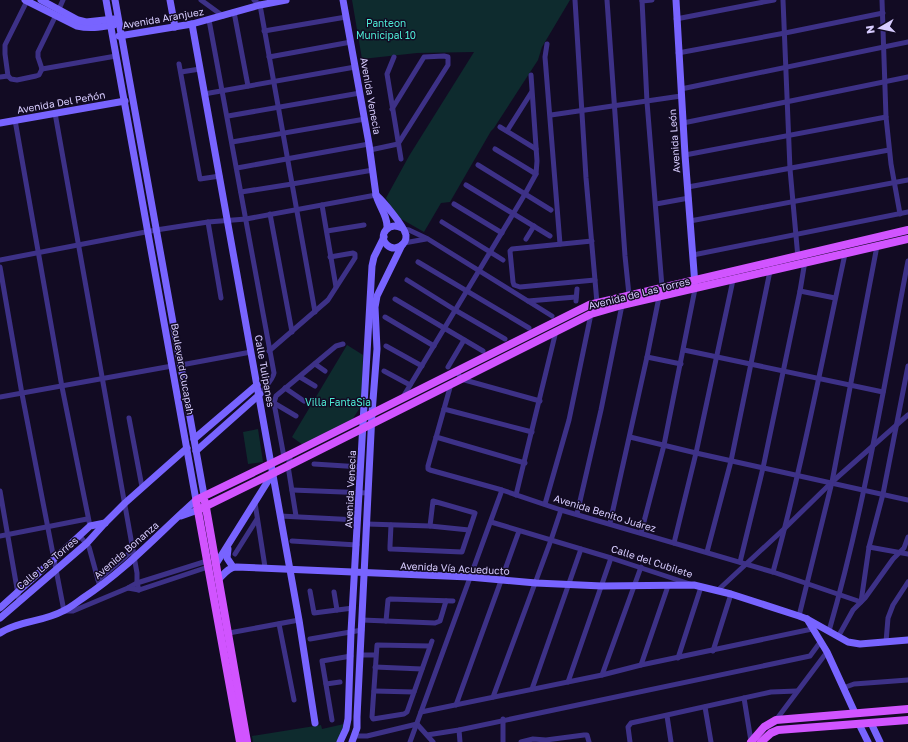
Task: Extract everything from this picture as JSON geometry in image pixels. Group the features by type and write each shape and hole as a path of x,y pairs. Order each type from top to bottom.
{"main road":[{"name":"Avenida de Las Torres","path":"196,500 288,456 589,305 908,230"},
{"name":"Avenida de Las Torres","path":"202,508 273,474 591,314 659,296 695,289 908,239"},
{"name":"Boulevard Cucapah","path":"204,495 202,508 240,742"},
{"name":"Boulevard Cucapah","path":"196,500 202,508"},
{"name":"Boulevard Cucapah","path":"211,564 219,579 247,742"},
{"path":"751,742 764,727 776,720 908,709"},
{"path":"761,742 771,733 778,730 908,720"}],"street":[{"path":"8,76 5,45 26,0 86,22 119,22"},
{"path":"41,0 57,12"},
{"path":"42,69 38,52 63,0"},
{"name":"Boulevard Cucapah","path":"106,0 196,500"},
{"name":"Boulevard Cucapah","path":"115,0 204,495"},
{"path":"170,0 175,27"},
{"path":"201,0 223,16"},
{"path":"254,0 260,5 315,312"},
{"name":"Avenida Aranjuez","path":"113,37 192,24 260,5 286,0"},
{"name":"Avenida Venecia","path":"343,0 370,147 376,195 388,221 387,228"},
{"path":"575,0 597,303"},
{"path":"607,0 629,295"},
{"path":"652,0 642,1 647,102 662,287"},
{"name":"Avenida León","path":"676,0 678,53 695,289"},
{"path":"676,19 774,0"},
{"path":"740,562 763,468 800,291 802,264 796,234 792,201 783,0"},
{"path":"882,0 886,117 900,214"},
{"path":"234,12 248,86"},
{"path":"678,53 883,13"},
{"path":"264,32 346,17"},
{"path":"194,439 261,386 273,379 274,376 210,20"},
{"name":"Calle Tulipanes","path":"192,24 251,352 261,386 260,394 271,464 299,620 315,723"},
{"path":"269,57 351,42"},
{"path":"551,115 647,102 681,92 787,67 908,42"},
{"path":"547,44 545,57 551,115 560,244"},
{"path":"0,77 8,76 11,79 17,80 36,76 42,69 116,56"},
{"path":"394,57 387,74 401,159"},
{"path":"392,109 424,57 448,57 448,64 398,144"},
{"path":"179,64 200,179 220,176"},
{"path":"204,94 356,67"},
{"path":"181,72 200,69"},
{"path":"402,398 526,194 536,174 537,168 531,75"},
{"path":"683,123 908,77"},
{"path":"228,116 360,93"},
{"path":"507,131 531,93"},
{"name":"Avenida Del Peñón","path":"0,122 125,101"},
{"path":"55,113 102,379 126,503 139,590"},
{"path":"685,155 886,117"},
{"path":"232,142 365,119"},
{"path":"0,536 88,522 62,387 15,120"},
{"path":"500,127 536,149"},
{"path":"237,168 287,159 398,144"},
{"path":"495,149 536,174"},
{"path":"688,188 890,150"},
{"path":"478,165 551,210"},
{"path":"242,192 373,170"},
{"path":"690,221 908,180"},
{"path":"466,185 550,236"},
{"path":"0,260 156,230 208,222 246,219 376,195 382,200 406,235 403,244"},
{"path":"656,204 689,198"},
{"path":"454,204 502,233"},
{"path":"322,206 336,287"},
{"path":"693,255 908,212"},
{"path":"270,214 292,332"},
{"path":"208,222 221,298"},
{"path":"442,222 503,260"},
{"path":"327,231 364,224"},
{"path":"428,239 403,244 398,247 390,247 385,242 384,232 387,228 394,226 409,230 428,239 552,316"},
{"path":"526,239 534,226"},
{"name":"Avenida Venecia","path":"353,739 358,717 366,524 372,424 368,415 372,266 374,257 384,237"},
{"path":"592,242 511,250 513,282 514,286 520,287 595,280"},
{"name":"Avenida Venecia","path":"340,742 346,729 348,719 351,632 363,428 368,415 377,350 375,313 376,302 377,296 403,244"},
{"path":"799,616 832,482 877,246"},
{"path":"269,351 328,300 355,258 355,254 353,253 330,256"},
{"path":"773,572 797,476 845,254"},
{"path":"830,631 874,446 908,261"},
{"path":"418,262 529,328"},
{"path":"0,267 22,394 64,611 73,611 137,583 196,564 211,564"},
{"path":"707,552 731,461 770,271"},
{"path":"407,280 505,339"},
{"path":"674,543 696,453 733,280"},
{"path":"528,301 576,299 577,289"},
{"path":"641,533 664,445 695,289"},
{"path":"800,291 835,298"},
{"path":"610,523 630,437 659,296"},
{"path":"395,300 483,351"},
{"path":"577,514 601,410 622,305"},
{"path":"546,504 569,420 591,314"},
{"path":"385,317 434,346"},
{"path":"516,495 556,331"},
{"path":"448,367 464,340"},
{"path":"296,516 288,466 288,456 274,403 276,396 336,346 343,344"},
{"path":"386,346 422,366"},
{"path":"684,350 818,377 883,392"},
{"path":"181,365 251,352"},
{"path":"647,357 681,364"},
{"path":"315,364 325,371"},
{"path":"0,398 172,366"},
{"path":"861,602 869,547 883,494 908,366"},
{"path":"384,371 410,385"},
{"path":"457,371 461,379 540,401"},
{"path":"300,377 315,386"},
{"name":"Avenida Benito Juárez","path":"451,384 428,469 502,490 561,510 610,523 773,572 861,602"},
{"path":"286,388 304,401"},
{"path":"196,450 260,394"},
{"path":"274,403 296,416"},
{"path":"444,409 532,432"},
{"path":"717,591 832,482 908,415"},
{"path":"129,418 142,488"},
{"path":"436,437 525,463"},
{"path":"630,437 908,500"},
{"name":"Calle Las Torres","path":"0,618 19,600 87,543 126,503 187,448"},
{"path":"314,464 361,467"},
{"path":"128,588 139,590 198,570 211,564 229,547 273,474"},
{"path":"292,490 368,493"},
{"path":"410,742 502,490"},
{"path":"0,491 19,600"},
{"name":"Avenida Bonanza","path":"0,633 9,627 44,619 64,611 99,583 135,559 196,500"},
{"path":"391,525 390,549 462,552 474,513 433,501 430,526"},
{"path":"255,503 265,567"},
{"name":"Avenida Bonanza","path":"177,517 202,508"},
{"path":"493,697 536,583 561,510"},
{"path":"280,516 358,520"},
{"path":"235,554 257,519"},
{"name":"Calle Las Torres","path":"0,608 79,535 88,522 105,523"},
{"name":"Calle del Cubilete","path":"491,522 799,616 830,631 848,642 860,644 908,640"},
{"path":"366,524 430,526 469,530"},
{"path":"456,706 519,531"},
{"path":"79,535 87,543 99,583 133,550"},
{"path":"838,637 854,610 865,598 893,559 904,548 908,537"},
{"path":"292,541 357,545"},
{"path":"219,579 233,567 227,558 229,547"},
{"path":"869,547 908,554"},
{"path":"532,689 581,549"},
{"path":"568,682 611,558"},
{"path":"196,564 198,570"},
{"name":"Avenida Vía Acueducto","path":"233,567 290,568 365,573 469,577 536,583 602,586 698,586"},
{"path":"602,675 641,567"},
{"path":"886,642 888,618 893,605 908,582"},
{"path":"641,665 668,586"},
{"path":"678,658 698,586"},
{"path":"310,591 314,613 353,608"},
{"path":"334,592 337,610"},
{"path":"714,651 731,594"},
{"path":"386,621 387,603 390,599 453,601"},
{"path":"362,620 438,623 446,601"},
{"path":"807,619 821,641 854,713"},
{"path":"229,633 299,620"},
{"path":"279,624 294,700"},
{"path":"0,627 9,627"},
{"path":"421,712 456,706 602,675 641,665 714,651 812,628"},
{"path":"310,639 362,630"},
{"path":"427,735 459,730 810,656 821,641"},
{"path":"431,644 406,713 375,720 373,719 376,656 376,647 378,645 431,644"},
{"path":"776,720 826,652"},
{"path":"360,655 376,656"},
{"path":"332,720 322,661 350,656"},
{"path":"375,667 422,669"},
{"path":"843,688 854,684 908,680"},
{"path":"326,684 340,682"},
{"path":"374,691 414,692"},
{"path":"630,742 628,725 631,723 771,692 797,691"},
{"path":"744,698 751,742"},
{"path":"705,707 711,742"},
{"path":"667,716 670,742"},
{"path":"503,720 503,742"},
{"path":"871,723 880,742"},
{"path":"417,724 433,742"},
{"path":"353,739 417,724"},
{"path":"859,724 868,742"},
{"path":"459,730 460,742"},
{"path":"521,742 533,739 547,741 587,735 589,742"},
{"path":"367,736 372,742"}],"green space":[{"name":"Panteon Municipal 10","path":"352,0 570,0 542,47 538,60 491,131 450,202 441,203 424,232 396,216 386,198 409,156 474,52 417,53 362,59"},
{"name":"Villa FantaSia","path":"347,345 363,355 361,406 352,420 303,445 292,437"},
{"path":"258,429 263,462 248,464 243,432"},
{"path":"344,724 338,742 253,742 252,736 321,725 322,729"}]}
